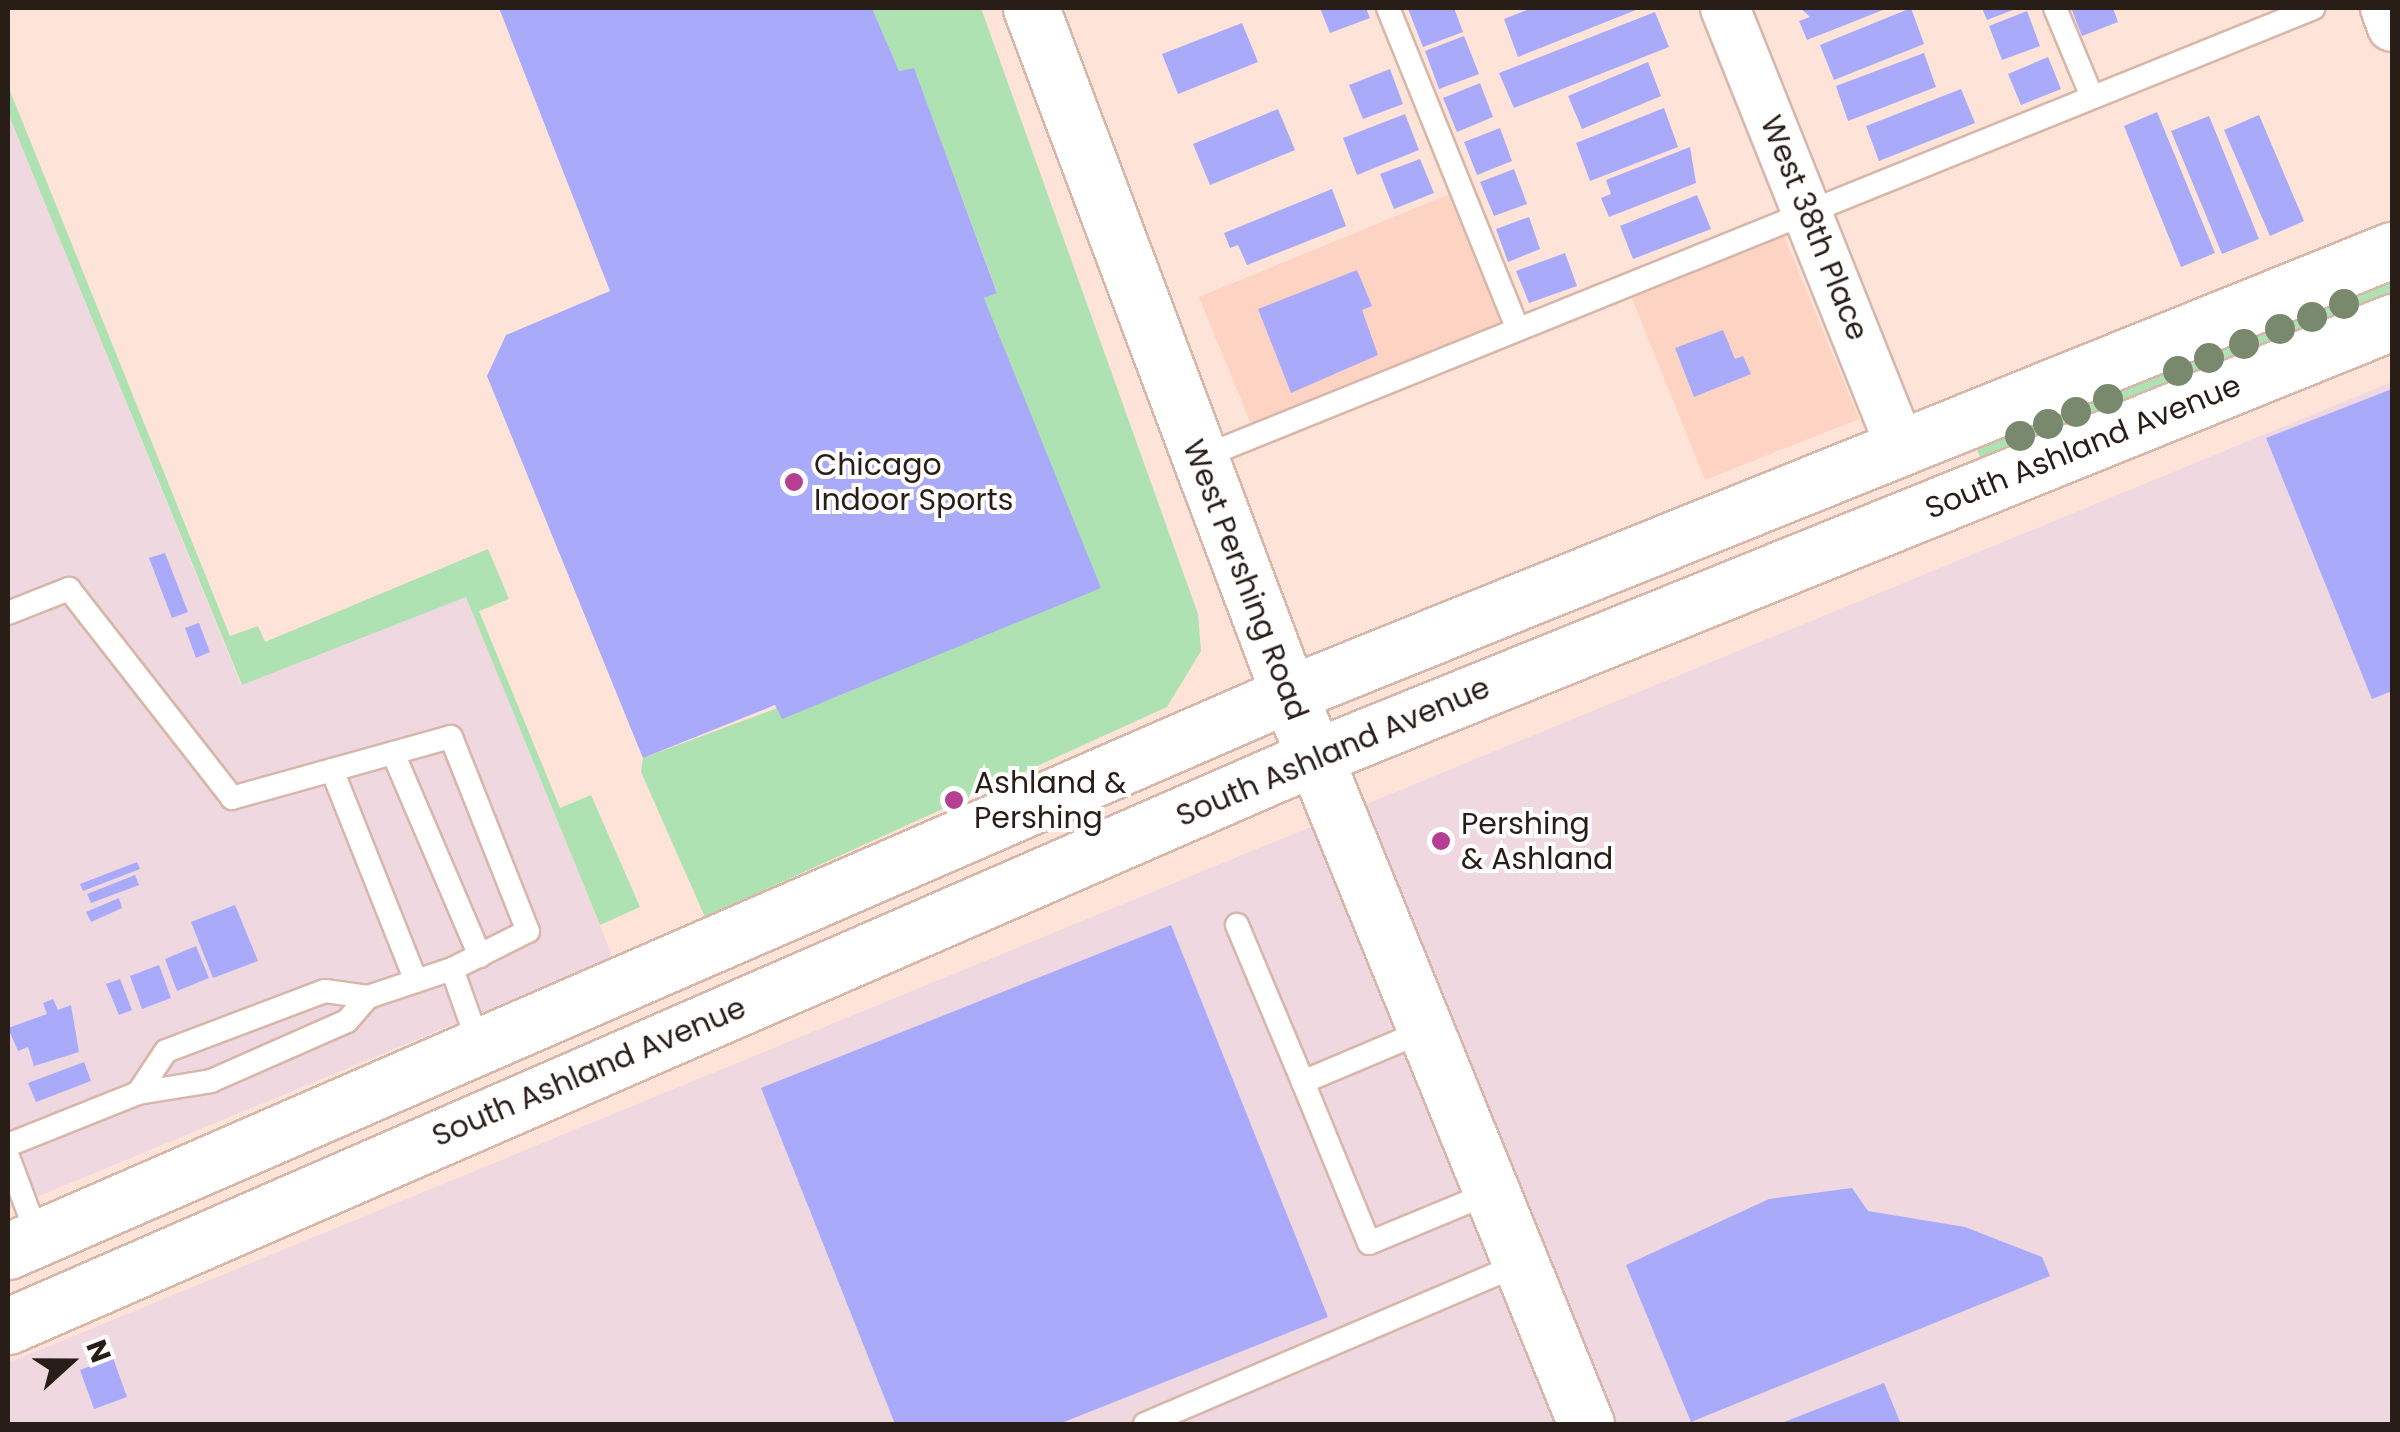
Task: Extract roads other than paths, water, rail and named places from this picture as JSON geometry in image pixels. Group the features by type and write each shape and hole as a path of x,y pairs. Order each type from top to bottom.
{"main road":[{"name":"West Pershing Road","path":"1030,8 1289,694 1586,1424"},
{"path":"23,1244 1289,694 2392,250"},
{"name":"South Ashland Avenue","path":"8,1326 1314,757 2392,322"}],"street":[{"name":"West 38th Place","path":"1725,8 1902,448"},
{"path":"2384,8 2392,27"}],"lane":[{"path":"1388,8 1518,330"},
{"path":"2055,8 2092,97"},
{"path":"1198,459 2314,8"},
{"path":"8,613 69,589 232,798 451,737 528,931 416,982 368,997 325,992 166,1051 138,1092"},
{"path":"393,753 480,956"},
{"path":"332,770 416,982"},
{"path":"1237,925 1368,1242 1492,1192"},
{"path":"452,968 479,1046"},
{"path":"8,1145 138,1092 210,1081 347,1021 368,997"},
{"path":"1303,1082 1426,1030"},
{"path":"8,1156 23,1244"},
{"path":"1145,1424 1520,1264"}],"place":[{"name":"Chicago Indoor Sports","path":"794,482"},
{"name":"Ashland & Pershing","path":"954,800"},
{"name":"Pershing & Ashland","path":"1441,841"}]}
